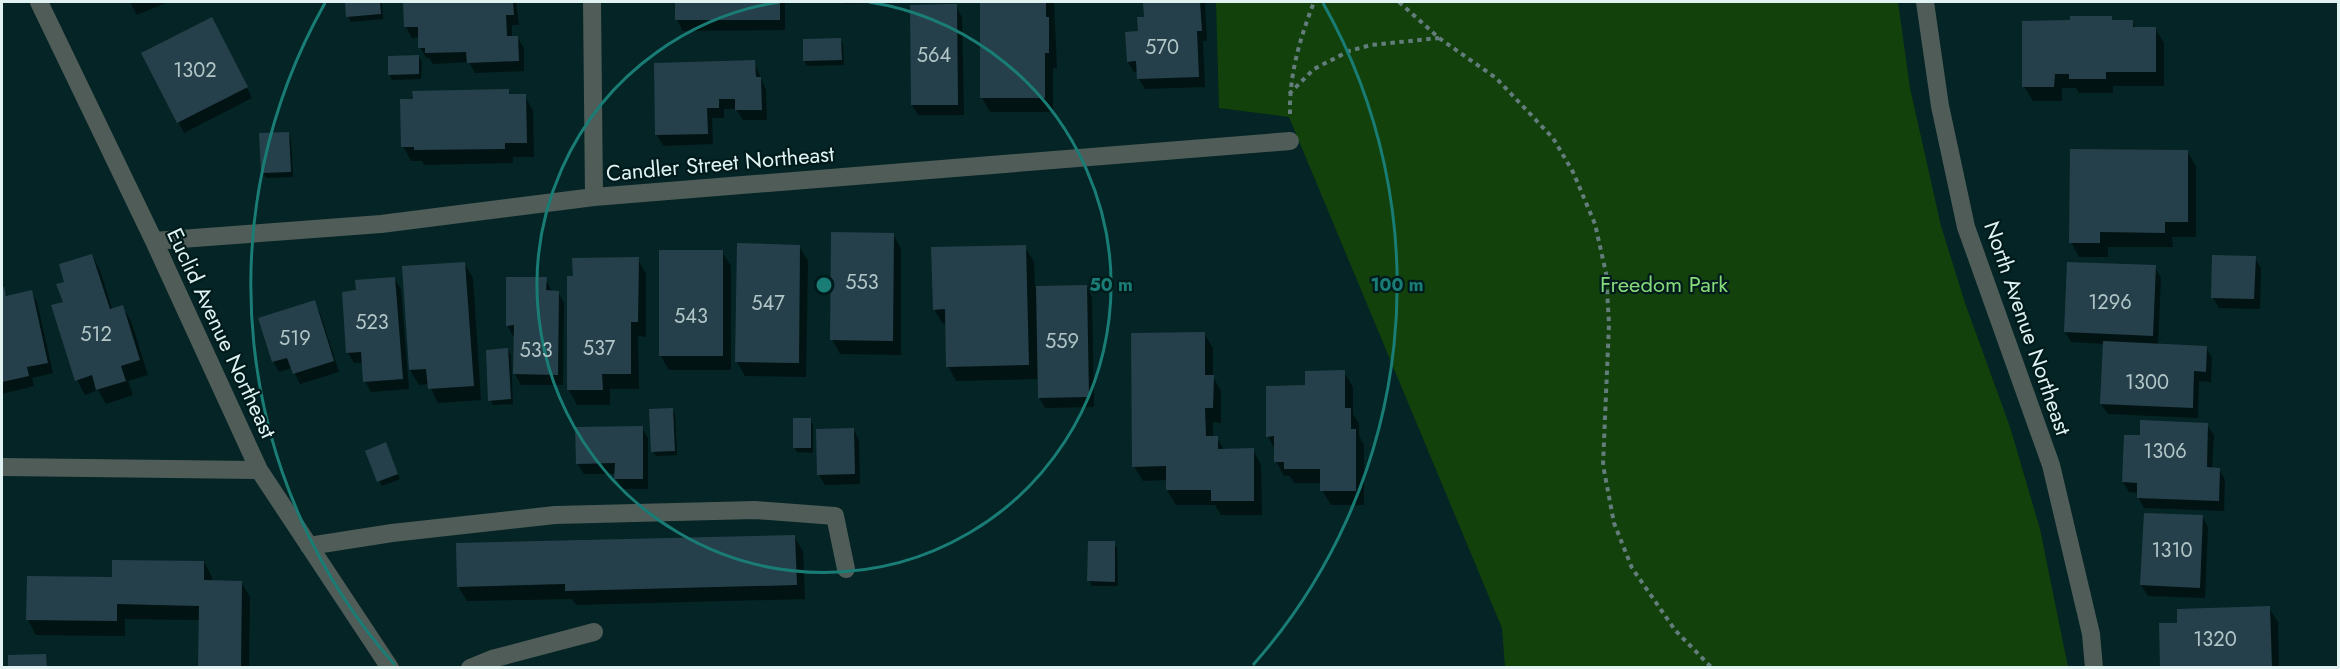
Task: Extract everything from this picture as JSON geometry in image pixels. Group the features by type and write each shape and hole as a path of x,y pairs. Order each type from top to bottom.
{"street":[{"name":"Euclid Avenue Northeast","path":"39,2 154,241 259,470 390,668"},
{"path":"592,2 594,197"},
{"name":"North Avenue Northeast","path":"1925,2 1940,106 1966,227 2051,465 2091,634 2094,668"},
{"name":"Candler Street Northeast","path":"154,241 381,224 594,197 1290,141"},
{"path":"2,467 259,470"},
{"path":"309,546 392,533 555,515 756,510 835,516 846,569"},
{"path":"470,668 492,659 594,632"}],"path":[{"path":"1290,141 1289,94 1294,61 1314,2"},
{"path":"1399,2 1439,38 1496,78 1553,138 1573,172 1595,224 1606,273 1610,324 1603,465 1614,523 1632,568 1675,630 1714,668"},
{"path":"1289,94 1314,69 1349,51 1371,45 1439,38"}],"green space":[{"name":"Freedom Park","path":"1216,2 1898,2 1910,88 1941,226 1965,303 2010,427 2040,529 2068,667 1505,667 1502,628 1289,117 1219,108"}],"building":[{"path":"345,2 380,2 381,14 346,17"},
{"path":"403,2 513,2 514,15 506,15 507,36 518,36 519,61 467,63 466,52 425,53 425,48 418,48 418,27 404,27"},
{"path":"675,2 780,2 780,20 675,20"},
{"path":"980,2 1046,2 1046,17 1049,17 1049,53 1045,53 1045,98 980,98"},
{"path":"1143,2 1200,2 1202,31 1197,31 1199,77 1137,79 1136,61 1127,62 1125,32 1138,31 1137,17 1144,17"},
{"path":"957,4 958,105 911,105 910,5"},
{"path":"2070,16 2112,16 2112,20 2133,20 2133,27 2156,27 2156,72 2106,72 2106,79 2069,79 2069,74 2055,74 2054,87 2022,87 2022,21 2070,20"},
{"path":"212,17 248,87 177,123 141,53"},
{"path":"841,38 842,60 803,61 803,39"},
{"path":"419,55 419,74 388,75 388,56"},
{"path":"755,60 756,77 761,77 762,110 735,110 735,99 719,99 719,108 707,108 708,134 655,135 654,63"},
{"path":"509,89 509,94 526,94 527,143 505,143 505,149 414,150 414,147 401,147 400,99 413,99 412,91"},
{"path":"289,132 291,172 261,173 259,133"},
{"path":"2070,149 2188,150 2188,222 2165,222 2165,233 2100,232 2100,243 2069,243"},
{"path":"831,232 894,233 893,341 830,340"},
{"path":"737,243 800,245 799,363 735,362"},
{"path":"1026,245 1029,365 946,367 945,309 933,310 931,247"},
{"path":"659,250 723,250 723,356 659,356"},
{"path":"92,254 110,309 123,305 140,360 121,366 126,381 96,390 92,375 75,381 51,305 63,302 56,284 64,282 59,264"},
{"path":"2212,255 2256,256 2254,299 2211,298"},
{"path":"639,257 638,322 631,322 631,374 602,374 603,390 567,390 567,276 573,276 572,258"},
{"path":"465,262 474,386 428,389 426,369 409,370 402,266"},
{"path":"2067,262 2156,265 2153,336 2064,332"},
{"path":"395,277 403,379 363,382 361,352 346,353 342,292 356,290 355,280"},
{"path":"506,277 547,277 546,290 559,291 558,375 513,374 514,325 506,326"},
{"path":"1087,285 1089,397 1038,398 1036,286"},
{"path":"2,287 4,287 6,296 32,290 48,363 27,367 29,376 2,382"},
{"path":"315,300 334,361 293,374 287,358 272,362 258,318"},
{"path":"1205,332 1205,375 1214,375 1213,408 1205,408 1206,436 1218,436 1218,449 1254,448 1254,501 1211,501 1211,490 1166,490 1166,466 1132,467 1131,333"},
{"path":"2103,341 2207,346 2206,372 2194,371 2193,408 2100,404"},
{"path":"508,348 511,399 488,401 486,350"},
{"path":"1345,370 1345,408 1351,408 1351,429 1356,429 1356,491 1320,491 1320,469 1284,469 1284,462 1274,462 1274,436 1266,437 1266,386 1305,385 1305,371"},
{"path":"673,408 675,451 651,452 649,409"},
{"path":"793,418 811,418 811,448 793,448"},
{"path":"2140,420 2208,423 2207,467 2220,468 2219,501 2137,498 2137,483 2122,482 2124,435 2140,435"},
{"path":"643,426 643,479 614,479 615,463 576,464 575,427"},
{"path":"854,428 855,474 817,475 816,429"},
{"path":"386,442 398,474 377,482 365,451"},
{"path":"2144,513 2203,515 2200,588 2140,585"},
{"path":"795,535 797,585 565,591 565,584 457,587 456,543"},
{"path":"1088,541 1115,541 1115,582 1087,581"},
{"path":"112,560 204,561 204,580 242,581 241,668 198,668 199,606 117,604 117,621 26,620 27,576 112,577"},
{"path":"2270,606 2272,668 2160,668 2159,623 2177,623 2177,609"},
{"path":"46,654 47,668 8,668 8,655"}]}
